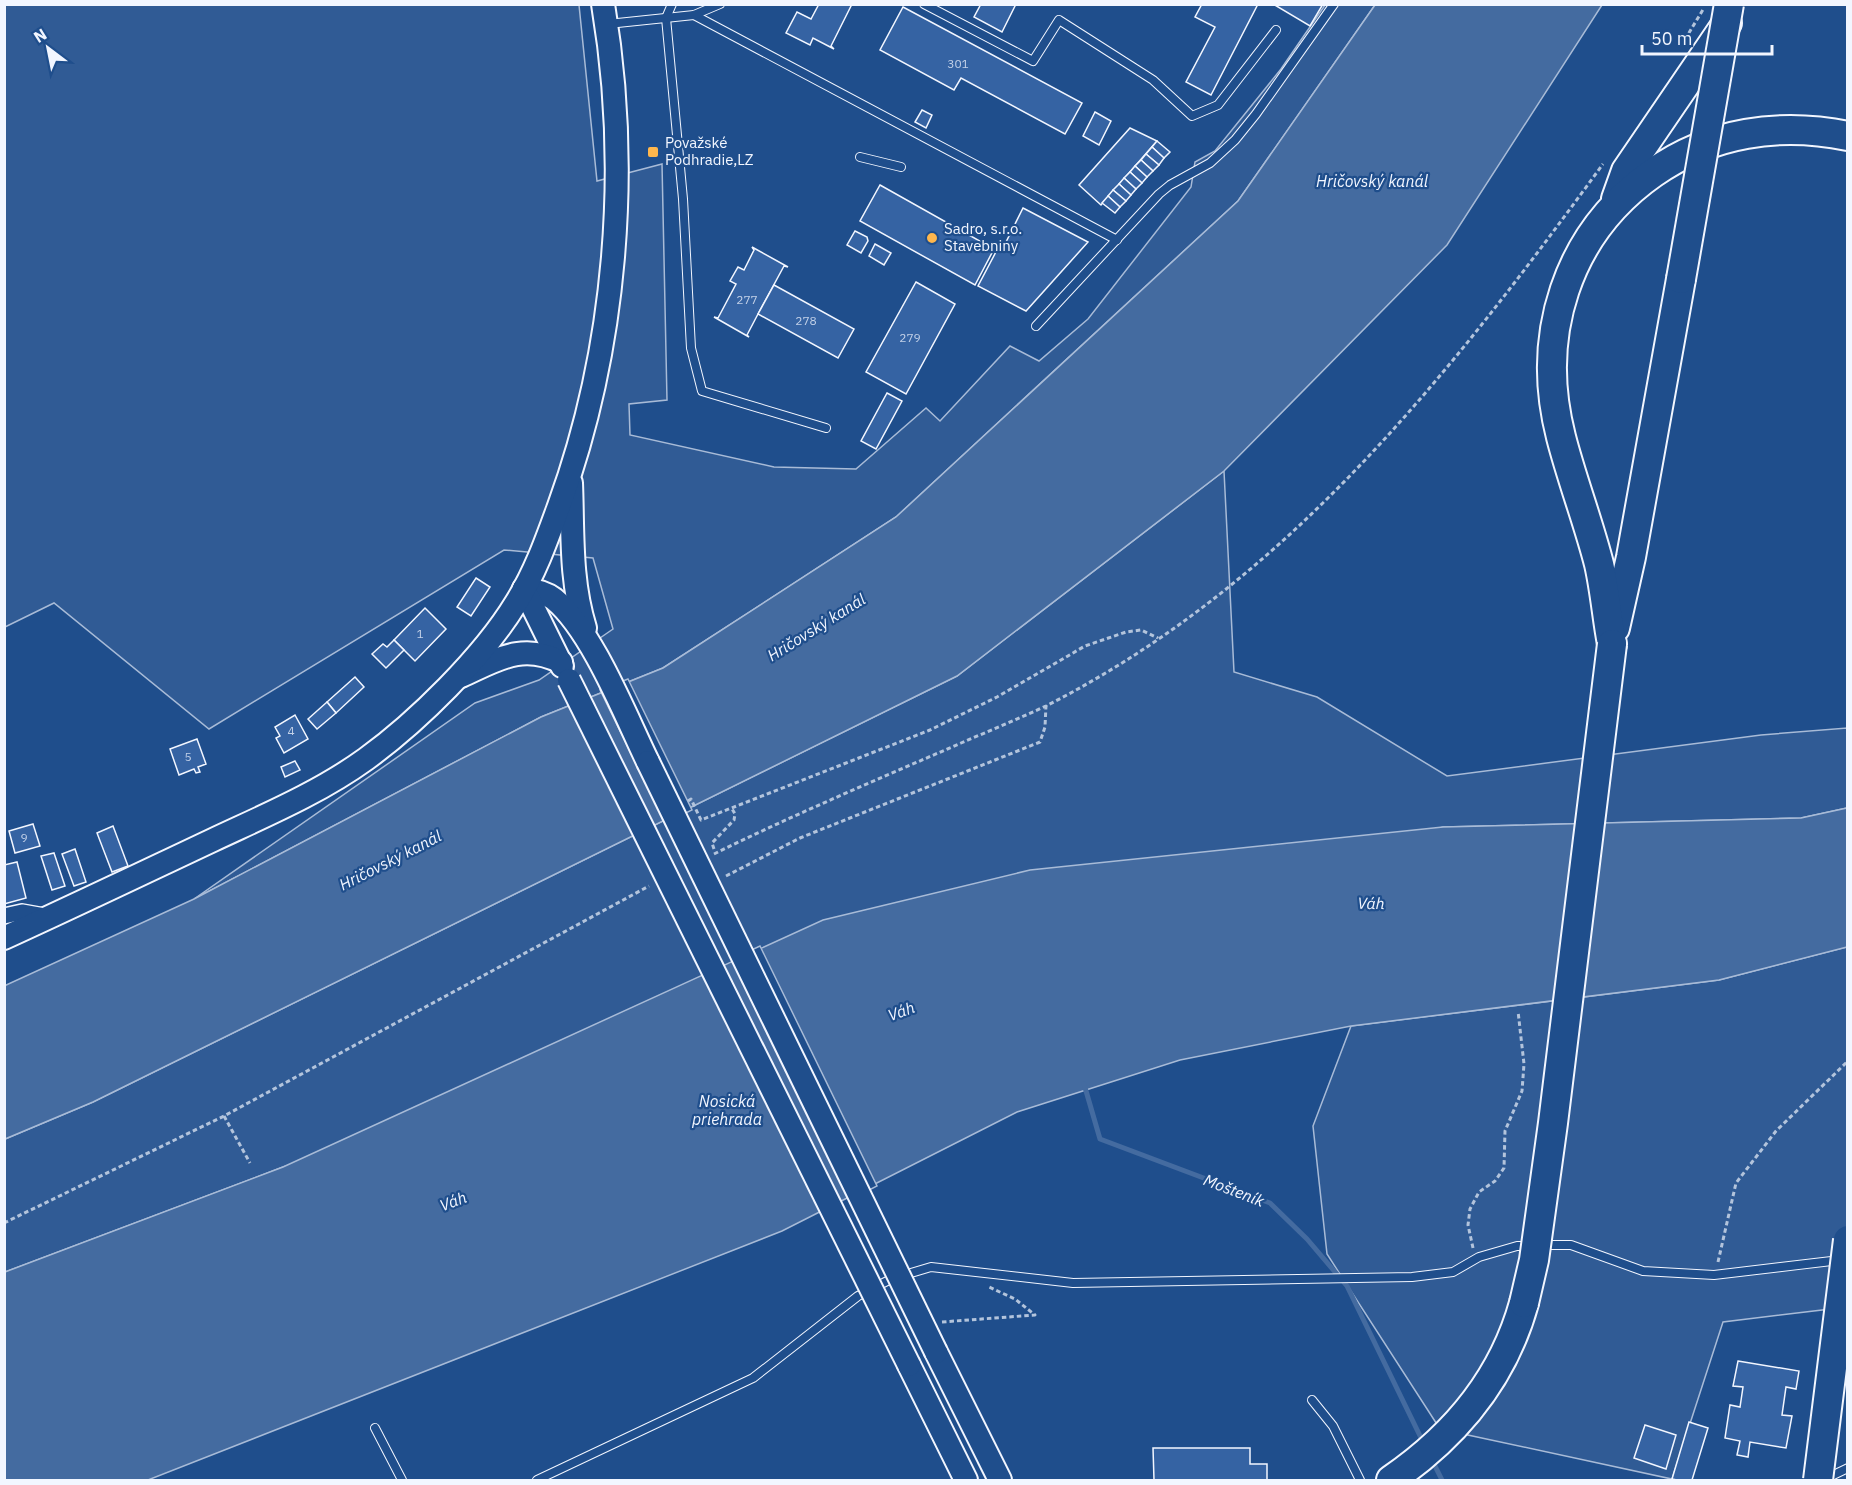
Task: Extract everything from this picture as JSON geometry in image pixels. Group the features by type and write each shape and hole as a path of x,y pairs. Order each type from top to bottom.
{"highway":[{"path":"1400,1474 1446,1436 1477,1401 1500,1365 1512,1340 1524,1303 1534,1260 1556,1101 1612,644 1631,557 1729,4"},
{"path":"1612,209 1626,171 1738,4"},
{"path":"1612,644 1599,567 1561,437 1552,368 1554,322 1567,282 1585,243 1635,185 1689,151 1728,136 1772,129 1820,130 1848,136"},
{"path":"1820,1480 1848,1240"}],"main road":[{"path":"4,938 280,809 352,768 404,727 452,680 498,629 524,589 545,543 571,472 604,328 612,257 617,147 604,14"},
{"path":"571,472 572,558 579,608 595,655"},
{"path":"524,589 536,590 552,598 567,611 595,655 1000,1480"},
{"path":"524,589 966,1480"},
{"path":"452,680 514,654 538,653 565,671"}],"street":[{"path":"4,916 22,912 50,917"}],"lane":[{"path":"672,4 666,18 683,199 691,348 702,391 826,428"},
{"path":"604,14 666,18 694,15 720,4"},
{"path":"924,4 1033,61 1059,20 1153,80 1192,116 1218,105 1276,30"},
{"path":"1036,326 1170,184 1210,163 1235,140 1335,4"},
{"path":"694,15 1117,240"},
{"path":"860,157 901,167"},
{"path":"537,1480 753,1378 858,1296 891,1279 931,1267 1073,1283 1412,1277 1453,1272 1479,1257 1517,1246 1571,1245 1643,1272 1714,1275 1848,1259"},
{"path":"1312,1400 1333,1426 1360,1480"},
{"path":"375,1428 402,1480"},
{"path":"1820,1480 1848,1468"}],"path":[{"path":"1679,50 1706,4"},
{"path":"705,858 1046,705 1158,638 1243,576 1287,540 1353,474 1416,405 1543,246 1605,162"},
{"path":"684,802 691,799 701,820 930,730 997,697 1085,646 1141,630 1158,638"},
{"path":"722,879 800,838 1040,742 1045,727 1046,705"},
{"path":"716,853 712,843 716,836 734,820 735,814 731,807"},
{"path":"4,1223 224,1116 652,884"},
{"path":"1479,1257 1471,1245 1468,1226 1470,1209 1479,1192 1495,1181 1504,1168 1505,1131 1522,1091 1524,1064 1518,1011"},
{"path":"1714,1275 1736,1183 1776,1131 1848,1061"},
{"path":"224,1116 250,1163"},
{"path":"940,1322 1035,1315 1015,1299 983,1284 974,1272"}],"shaded area":[{"path":"5,5 579,5 597,181 662,164 667,400 629,404 630,435 774,467 856,469 926,408 940,421 1010,346 1039,361 1088,319 1191,187 1195,162 1215,151 1281,69 1325,5 1375,5 1238,201 896,517 663,668 541,717 194,899 475,703 539,680 613,629 593,558 504,550 209,729 54,603 5,627"},
{"path":"1224,471 1234,672 1317,697 1447,776 1761,735 1847,728 1847,808 1801,818 1443,827 283,1167 5,1272 5,1139 93,1102 957,676"},
{"path":"1847,947 1847,1307 1723,1322 1672,1479 1440,1429 1327,1254 1313,1126 1351,1026 1719,980"}],"water":[{"name":"Hričovský kanál","path":"1375,5 1602,5 1447,245 1224,471 957,676 93,1102 5,1139 4,986 194,899 541,717 663,668 896,517 1238,201"},
{"name":"Nosická priehrada","path":"1847,808 1847,947 1719,980 1351,1026 1180,1060 1017,1112 782,1231 148,1480 5,1480 5,1272 283,1167 823,920 1030,870 1443,827 1801,818"}],"pier":[{"path":"628,679 692,810 665,823 600,690"},
{"path":"760,946 877,1186 850,1200 732,959"}],"building":[{"path":"819,4 852,4 831,46 834,49 813,38 810,45 786,33 797,12 811,19"},
{"path":"981,4 1016,4 1002,32 974,17"},
{"path":"1202,4 1258,4 1211,95 1186,82 1215,27 1195,17"},
{"path":"1273,4 1323,4 1310,26"},
{"path":"903,7 1082,103 1065,134 961,78 954,90 880,50"},
{"path":"922,110 932,115 926,128 915,122"},
{"path":"1095,112 1111,121 1099,145 1083,136"},
{"path":"1130,128 1157,141 1101,205 1079,185"},
{"path":"1157,141 1170,152 1164,158 1152,147"},
{"path":"1152,147 1164,158 1159,165 1146,154"},
{"path":"1146,154 1159,165 1153,171 1141,160"},
{"path":"1141,160 1153,171 1147,177 1135,166"},
{"path":"1135,166 1147,177 1142,183 1130,172"},
{"path":"1130,172 1142,183 1136,189 1124,178"},
{"path":"1124,178 1136,189 1131,195 1119,184"},
{"path":"1119,184 1131,195 1126,201 1113,190"},
{"path":"880,185 994,249 975,285 860,221"},
{"path":"1113,190 1126,201 1120,207 1108,196"},
{"path":"1108,196 1120,207 1115,213 1102,203"},
{"path":"1023,208 1088,242 1026,311 978,286 998,248 1002,250"},
{"path":"855,231 867,237 868,241 861,253 847,245"},
{"path":"875,244 891,253 884,265 869,256"},
{"path":"752,247 788,267 784,266 747,335 749,337 714,317 718,318 736,284 730,281 738,267 744,270 754,250"},
{"path":"916,282 955,304 906,394 866,372"},
{"path":"774,285 854,329 838,358 758,314"},
{"path":"887,393 902,401 876,449 861,441"},
{"path":"476,578 490,587 471,616 457,607"},
{"path":"425,608 446,629 415,661 394,640"},
{"path":"394,640 404,650 386,668 372,654 383,644 387,647"},
{"path":"355,677 364,687 336,713 327,702"},
{"path":"327,702 336,713 317,729 308,719"},
{"path":"295,715 308,739 284,753 276,738 280,736 275,727"},
{"path":"197,739 206,764 198,767 200,772 196,773 194,769 179,775 170,749"},
{"path":"295,761 300,770 285,777 281,767"},
{"path":"33,824 40,846 15,853 9,831"},
{"path":"113,826 128,866 112,872 97,833"},
{"path":"75,849 86,882 74,886 62,854"},
{"path":"54,853 65,886 52,890 41,856"},
{"path":"17,862 26,898 4,904 4,865"},
{"path":"1738,1361 1799,1371 1796,1389 1786,1387 1782,1415 1792,1416 1786,1448 1750,1442 1748,1457 1737,1455 1740,1441 1725,1438 1730,1405 1740,1407 1743,1387 1733,1386"},
{"path":"1689,1422 1708,1428 1692,1480 1672,1479"},
{"path":"1645,1425 1676,1435 1666,1469 1634,1458"},
{"path":"1153,1448 1250,1448 1250,1464 1267,1464 1267,1480 1154,1480"}],"waterway":[{"name":"Mošteník","path":"1084,1084 1100,1139 1270,1203 1307,1239 1347,1286 1424,1444"},
{"name":"Mošteník","path":"1431,1458 1442,1480"}],"place":[{"name":"Považské Podhradie,LZ","path":"653,152"},
{"name":"Sadro, s.r.o. Stavebniny","path":"932,238"}],"water label":[{"name":"Váh","path":"1371,903"},
{"name":"Váh","path":"901,1011"},
{"name":"Váh","path":"453,1201"}]}
